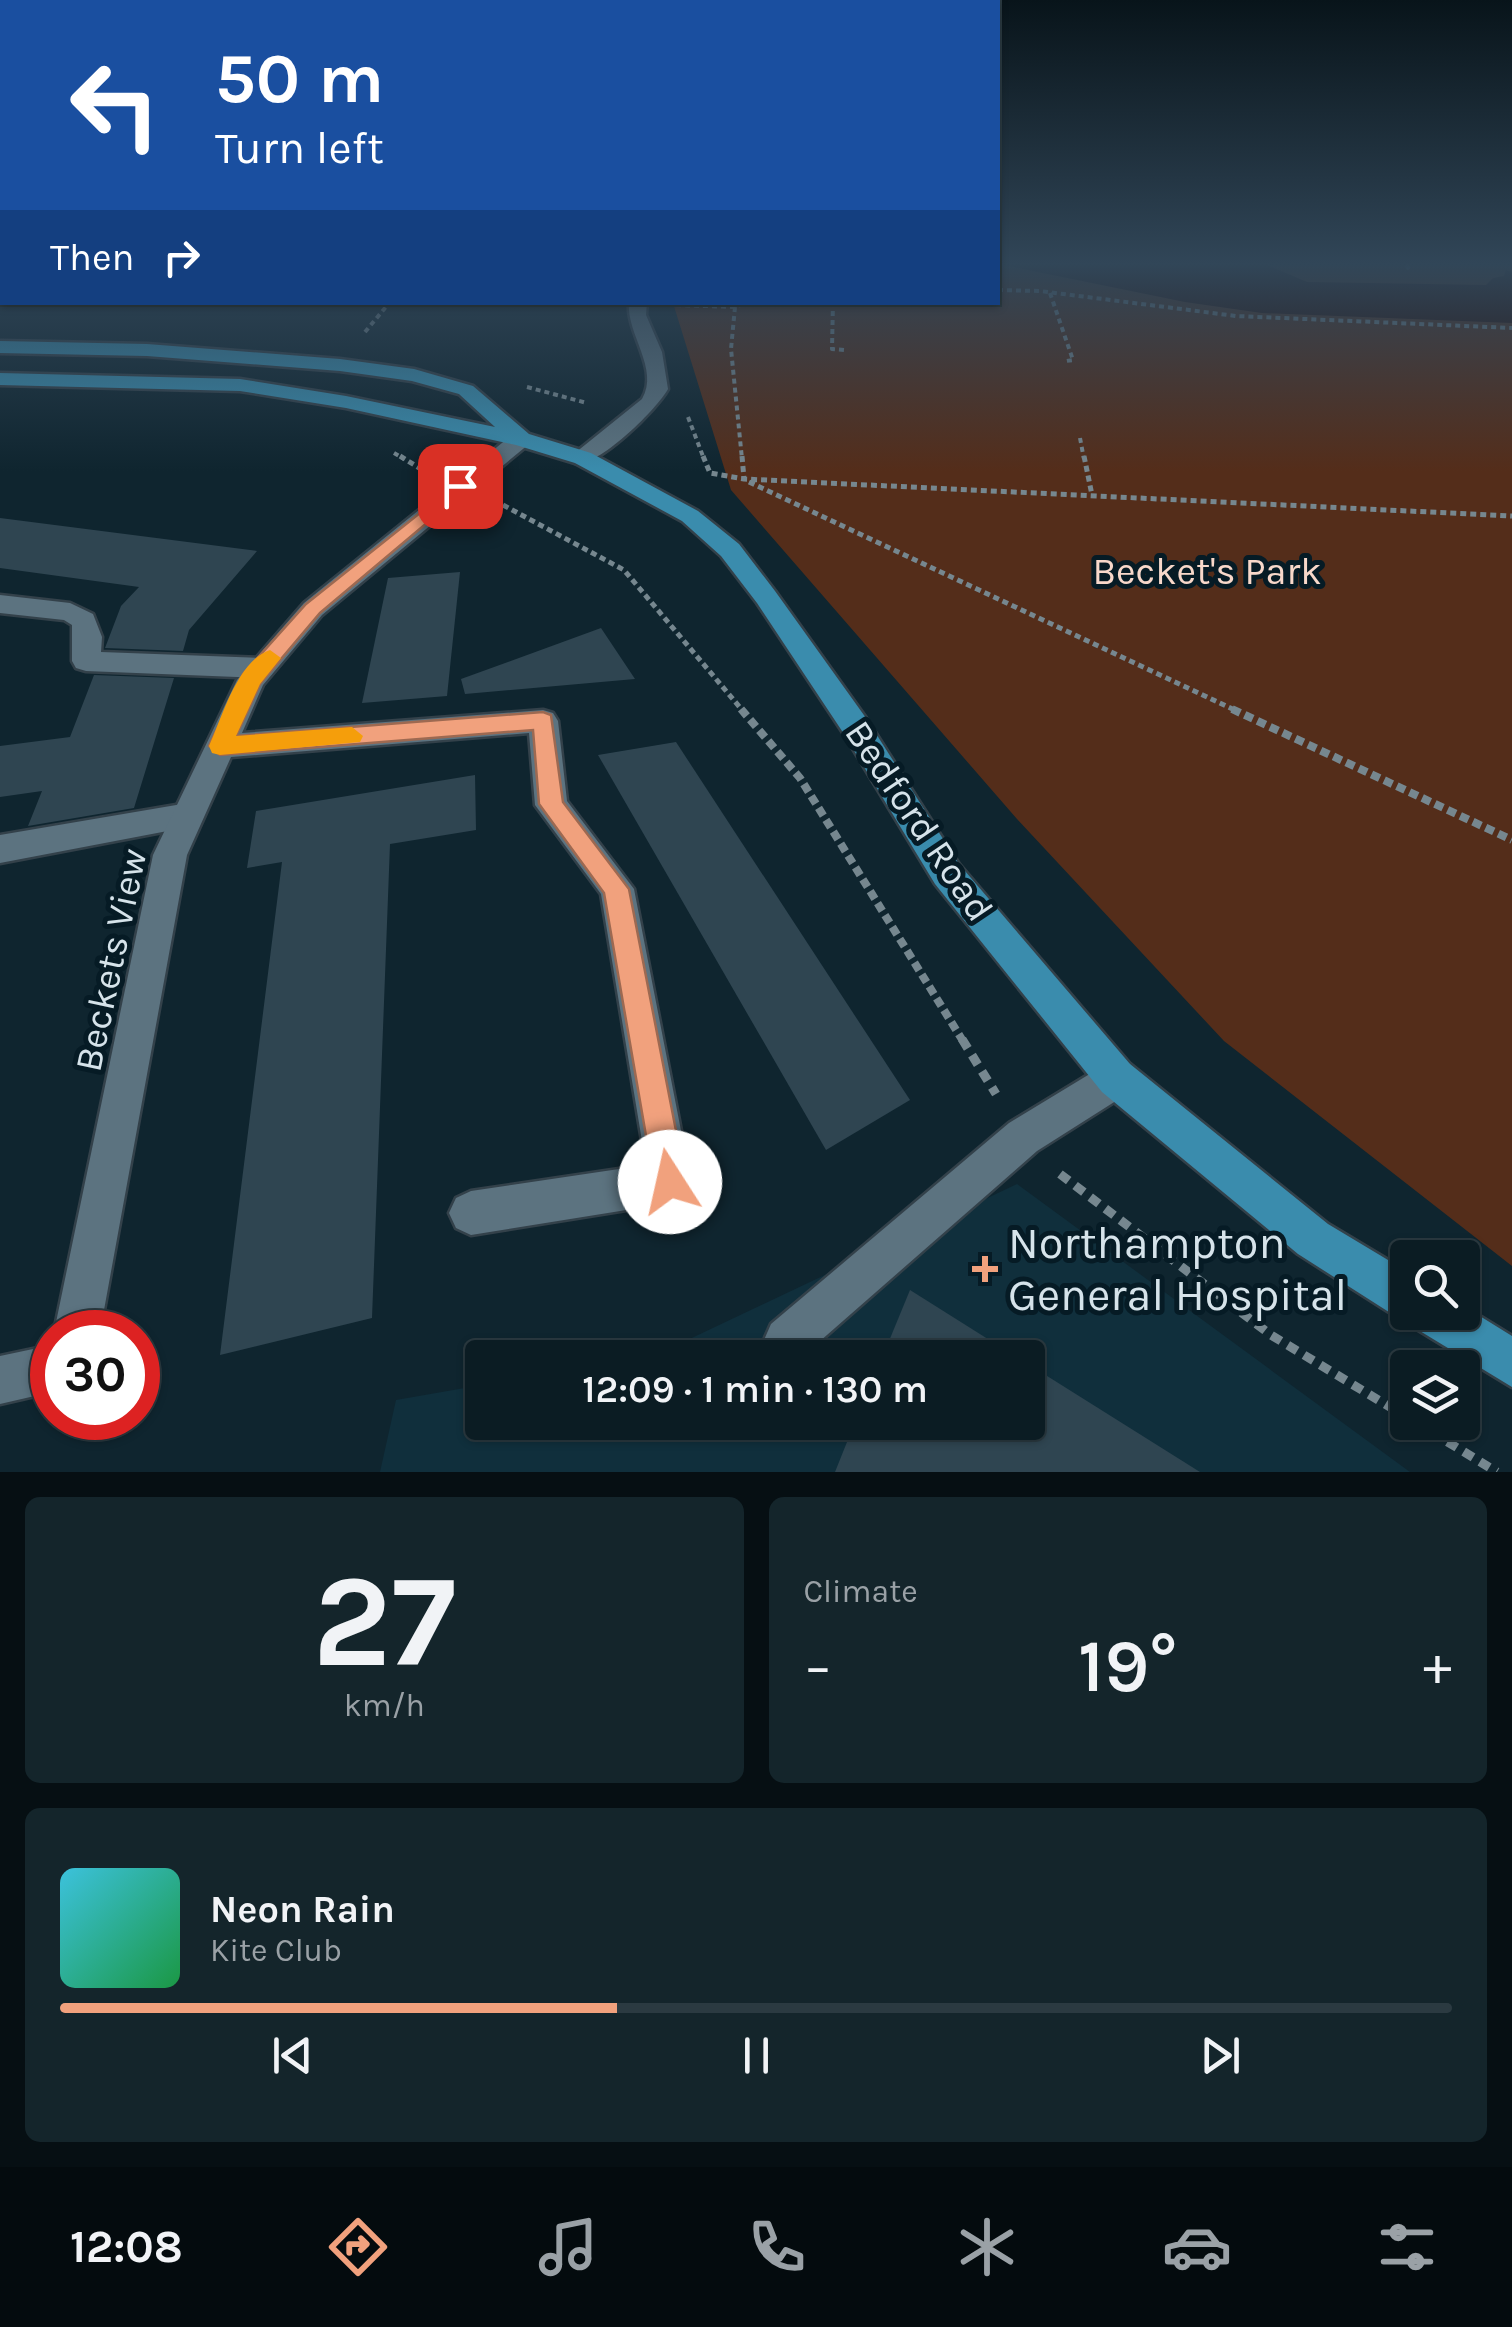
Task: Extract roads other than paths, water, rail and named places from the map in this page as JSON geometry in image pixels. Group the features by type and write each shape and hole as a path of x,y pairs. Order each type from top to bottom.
{"main road":[{"name":"Bedford Road","path":"0,348 147,350 340,365 414,375 466,390 521,439"},
{"name":"Bedford Road","path":"0,380 240,386 346,402 521,439 583,458 690,516 730,550 855,726 947,874 1116,1078 1313,1239 1390,1287"},
{"path":"1460,1330 1512,1363"}],"street":[{"path":"583,458 650,402 658,389 645,334"},
{"name":"Beckets View","path":"81,1310 170,854 250,680 313,608 521,439"},
{"path":"0,604 70,612 84,620 88,637 86,660 261,668"},
{"path":"220,746 543,720 551,804 616,889 670,1182 471,1213"},
{"path":"0,849 188,816"},
{"path":"787,1340 1023,1138 1116,1078"},
{"path":"0,1380 30,1374"}],"place":[{"name":"Northampton General Hospital","path":"985,1269"}],"park label":[{"name":"Becket's Park","path":"1207,571"}]}
